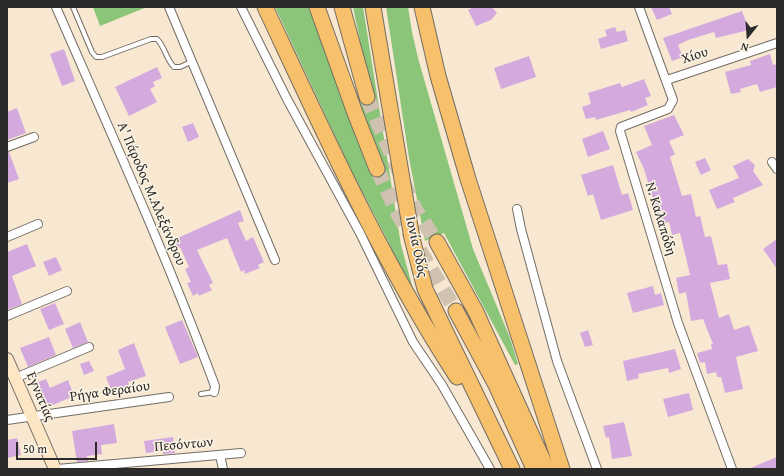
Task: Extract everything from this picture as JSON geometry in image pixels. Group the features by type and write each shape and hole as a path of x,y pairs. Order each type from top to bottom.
{"highway":[{"path":"265,7 346,179 391,266 425,328 491,429"},
{"path":"317,7 377,169"},
{"path":"342,7 366,97"},
{"name":"Ιονία Οδός","path":"373,7 412,238 425,289 491,429 512,469"},
{"path":"422,7 424,24 468,179 562,469"},
{"path":"437,242 476,312 547,469"},
{"path":"456,311 496,385 534,469"}],"main road":[{"name":"Εγνατίας","path":"7,359 31,416 56,469"}],"street":[{"name":"Α' Πάροδος Μ.Αλεξάνδρου","path":"56,7 142,204 197,337 215,386 214,392"},
{"path":"169,7 275,260"},
{"path":"241,7 287,99 360,233 413,342 442,385 490,469"},
{"name":"Ν. Καλαπόδη","path":"639,7 673,97 670,108 621,127 620,131 678,323 732,469"},
{"name":"Χίου","path":"667,80 777,43"},
{"path":"7,147 34,137"},
{"path":"772,162 777,169"},
{"path":"517,209 521,229 557,361 597,469"},
{"path":"7,237 38,224"},
{"path":"7,316 67,291"},
{"path":"15,378 89,347"},
{"name":"Ρήγα Φεραίου","path":"7,420 169,398"},
{"name":"Πεσόντων","path":"56,469 241,453"},
{"path":"220,455 223,469"}],"lane":[{"path":"73,7 92,52 96,57 102,57 151,39 157,39 161,43 170,63 174,67 180,67 191,62"},
{"path":"201,394 214,392"}],"green space":[{"path":"93,7 147,7 100,26"},
{"path":"275,7 311,7 357,104 372,99 353,7 363,7 401,245 418,307 388,241 349,166"},
{"path":"386,7 408,7 418,58 473,249 510,338 518,364 515,365 444,233 425,241 409,158"}],"building":[{"path":"474,7 492,7 497,13 491,20 476,26 468,10"},
{"path":"651,7 669,7 672,14 657,20"},
{"path":"742,11 749,30 716,38 714,32 688,40 678,45 683,57 672,61 663,38"},
{"path":"615,27 617,32 625,30 628,41 601,49 598,39 607,36 605,30"},
{"path":"64,49 75,81 62,86 50,54"},
{"path":"770,54 773,65 777,64 777,87 760,92 757,84 740,89 741,92 731,94 725,72 751,65 750,61"},
{"path":"529,56 536,77 501,89 494,68"},
{"path":"157,67 162,78 153,82 155,86 150,89 157,102 129,116 115,87"},
{"path":"644,79 651,96 645,98 648,105 631,112 630,110 596,120 595,117 586,119 582,107 591,104 588,93 620,83 622,87"},
{"path":"17,108 26,133 7,140 7,112"},
{"path":"674,115 684,135 669,141 675,154 670,157 682,196 691,194 696,217 700,216 705,237 711,236 718,265 727,264 730,279 710,283 719,318 729,314 734,330 749,325 758,351 736,357 743,389 725,393 721,377 717,377 716,372 707,374 705,362 700,363 697,353 712,349 711,344 713,344 703,319 691,321 686,292 679,294 676,278 690,275 680,233 672,235 669,222 658,225 654,202 644,169 636,152 652,145 644,126"},
{"path":"193,123 199,137 188,142 182,127"},
{"path":"603,131 610,149 588,157 582,139"},
{"path":"7,152 9,152 19,179 7,183"},
{"path":"705,158 711,170 701,175 695,162"},
{"path":"748,159 755,165 753,171 763,185 733,198 735,202 717,209 709,190 739,178 733,166"},
{"path":"613,165 622,195 628,193 633,210 601,220 593,194 588,196 581,175"},
{"path":"240,210 244,221 238,223 246,241 253,237 264,262 258,265 260,268 245,274 244,270 241,272 227,238 197,250 213,283 209,285 212,290 199,296 198,293 193,296 187,283 191,282 185,269 189,267 180,247 175,250 171,241"},
{"path":"777,239 777,269 763,249"},
{"path":"27,244 36,266 12,276 22,304 7,310 7,252"},
{"path":"56,257 62,270 49,276 43,262"},
{"path":"653,286 655,295 661,293 664,305 633,313 627,293"},
{"path":"55,303 64,324 49,330 40,309"},
{"path":"182,320 198,357 180,364 165,327"},
{"path":"80,322 88,342 73,348 65,329"},
{"path":"588,330 593,345 585,347 580,333"},
{"path":"49,337 56,355 28,367 20,348"},
{"path":"134,343 146,376 128,382 131,390 114,397 106,377 125,369 118,350"},
{"path":"675,349 681,369 669,373 668,368 638,374 639,378 627,381 623,361"},
{"path":"89,361 94,371 84,375 80,364"},
{"path":"46,379 50,388 68,380 74,396 46,408 35,383"},
{"path":"689,393 693,410 668,417 663,399"},
{"path":"624,422 632,456 612,459 609,437 606,438 603,426"},
{"path":"114,424 117,443 101,445 102,454 87,456 88,461 77,462 72,431"},
{"path":"173,437 175,453 163,454 163,451 146,453 144,441"},
{"path":"17,438 21,455 7,458 7,440"},
{"path":"777,457 777,469 748,469"}],"tunnel":[{"path":"367,97 415,209 437,242"},
{"path":"377,169 399,216 456,311"}]}
